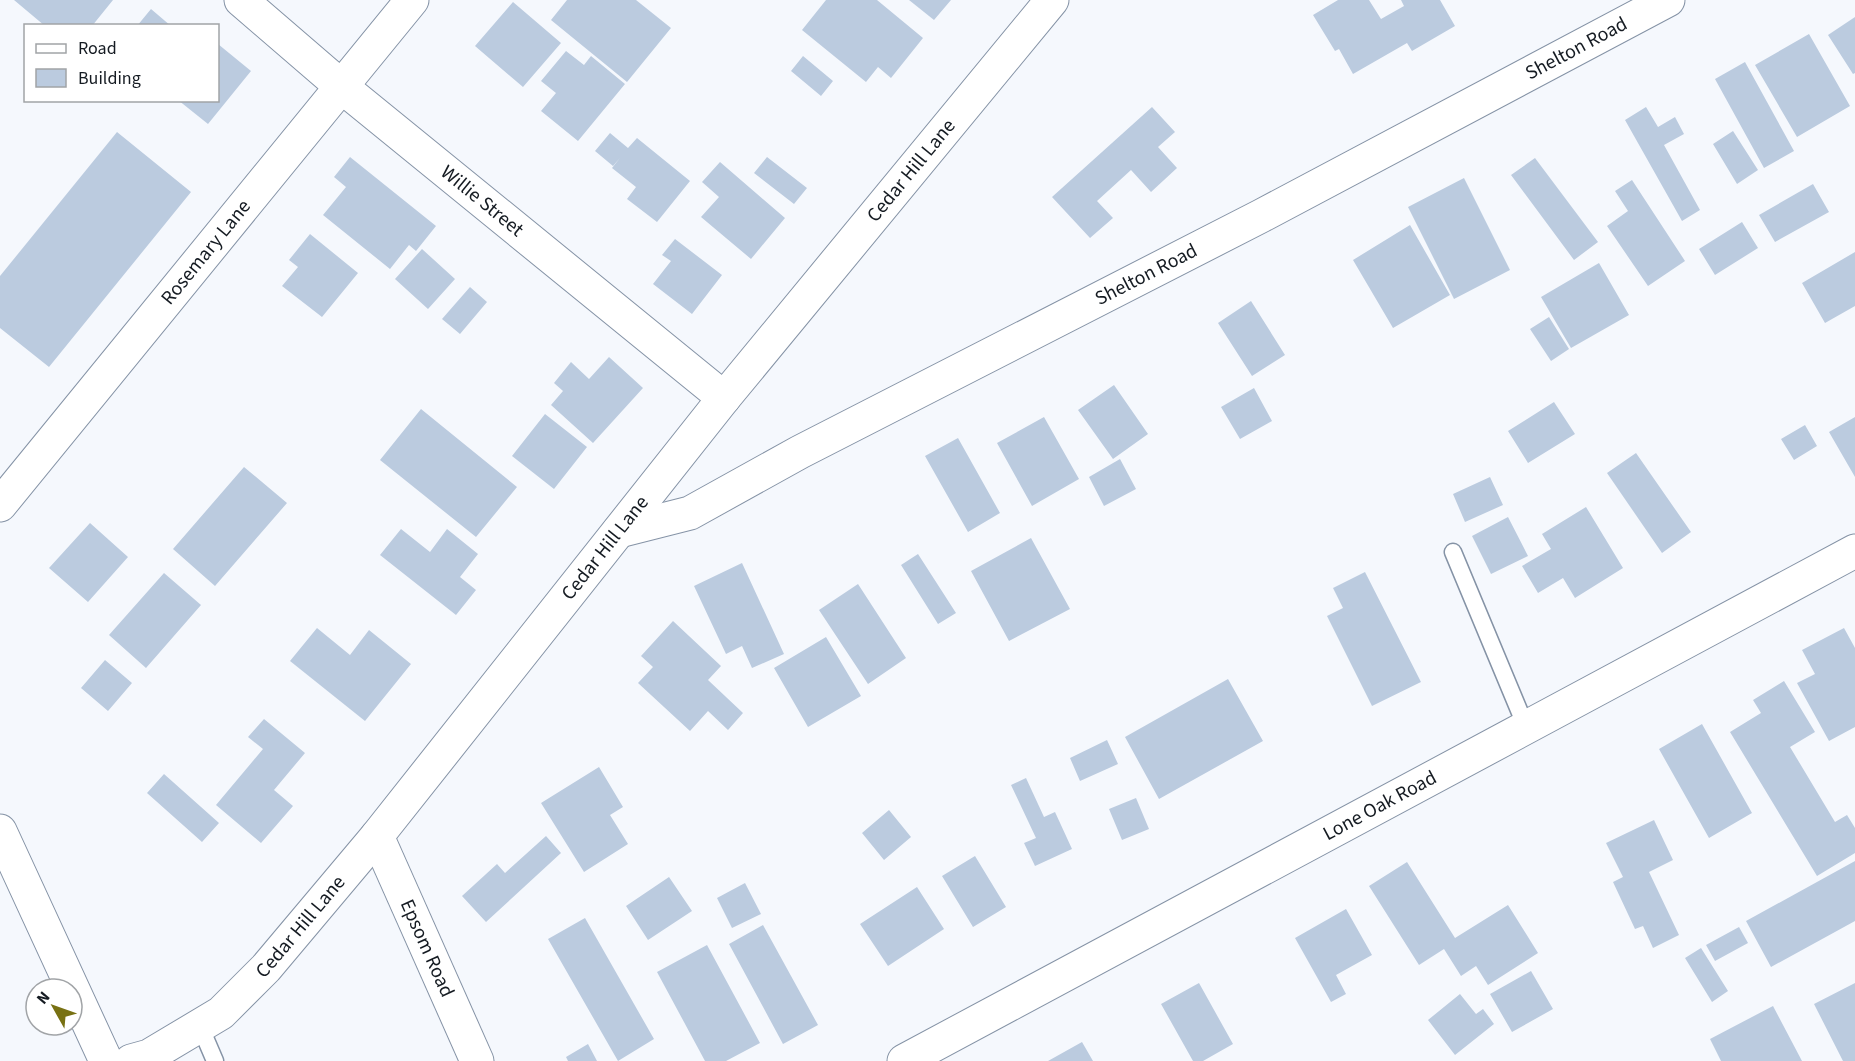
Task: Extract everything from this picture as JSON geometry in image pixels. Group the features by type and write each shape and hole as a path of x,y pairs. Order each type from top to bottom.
{"street":[{"name":"Willie Street","path":"241,0 342,87 724,398"},
{"name":"Rosemary Lane","path":"0,506 412,0"},
{"name":"Cedar Hill Lane","path":"130,1061 149,1056 221,1013 266,968 377,836 724,398 1052,0"},
{"name":"Shelton Road","path":"619,531 690,513 800,453 1261,216 1668,0"},
{"name":"Lone Oak Road","path":"903,1061 1855,551"},
{"path":"0,831 106,1061"},
{"name":"Epsom Road","path":"377,836 477,1061"}],"lane":[{"path":"1454,552 1526,727"},
{"path":"200,1026 215,1061"}],"building":[{"path":"14,0 113,0 94,24 43,24"},
{"path":"567,0 636,0 671,28 627,82 551,20"},
{"path":"826,0 877,0 923,38 891,78 878,67 866,82 802,30"},
{"path":"909,0 951,0 934,20"},
{"path":"1338,0 1369,0 1381,19 1404,6 1401,0 1440,0 1455,26 1412,51 1407,43 1353,74 1339,49 1335,51 1313,15"},
{"path":"513,2 561,43 523,87 475,46"},
{"path":"151,9 169,24 139,24"},
{"path":"1855,17 1855,73 1853,74 1828,35"},
{"path":"1809,34 1850,106 1797,137 1755,65"},
{"path":"219,45 251,71 208,124 180,102 219,102"},
{"path":"566,51 584,65 591,56 625,84 578,141 541,111 556,93 541,81"},
{"path":"803,56 833,81 821,96 791,71"},
{"path":"1745,62 1794,151 1764,168 1715,79"},
{"path":"1152,107 1175,132 1158,147 1177,168 1151,192 1131,170 1097,201 1113,218 1090,238 1052,197"},
{"path":"1646,107 1658,127 1675,117 1684,134 1664,145 1700,210 1682,221 1625,120"},
{"path":"1733,131 1758,170 1737,184 1713,144"},
{"path":"117,132 191,192 49,367 0,328 0,276"},
{"path":"610,133 628,148 637,138 690,181 657,222 627,199 636,187 612,168 620,158 613,166 595,151"},
{"path":"350,157 436,226 416,251 409,245 390,269 323,215 346,187 334,177"},
{"path":"767,157 807,188 794,204 754,173"},
{"path":"1535,158 1598,242 1574,260 1511,175"},
{"path":"720,162 785,218 751,259 701,217 719,197 702,182"},
{"path":"1464,178 1510,270 1454,299 1408,207"},
{"path":"1632,180 1685,261 1648,286 1607,226 1628,211 1615,191"},
{"path":"1813,184 1829,212 1775,242 1759,215"},
{"path":"1742,222 1758,248 1715,275 1699,249"},
{"path":"1410,225 1450,295 1393,328 1353,260"},
{"path":"310,234 358,273 322,317 282,286 298,267 289,260"},
{"path":"675,239 722,275 692,314 653,284 671,261 662,255"},
{"path":"422,249 455,279 428,309 395,279"},
{"path":"1855,252 1855,306 1825,323 1802,283"},
{"path":"1599,263 1629,315 1571,348 1541,297"},
{"path":"470,287 487,302 460,334 442,319"},
{"path":"1251,301 1285,355 1252,376 1218,323"},
{"path":"1549,317 1569,349 1551,361 1530,329"},
{"path":"609,357 643,388 593,443 551,405 563,391 554,383 571,362 589,379"},
{"path":"1114,385 1148,434 1113,459 1078,410"},
{"path":"1254,388 1272,421 1240,439 1221,407"},
{"path":"1554,402 1575,434 1528,463 1508,431"},
{"path":"421,409 517,487 476,537 380,460"},
{"path":"545,414 587,447 554,489 512,456"},
{"path":"1044,417 1079,479 1032,506 997,443"},
{"path":"1855,417 1855,477 1829,432"},
{"path":"1805,425 1817,446 1794,460 1781,439"},
{"path":"958,438 1000,513 968,532 925,456"},
{"path":"1636,453 1691,532 1662,553 1607,473"},
{"path":"1120,459 1136,489 1104,506 1089,477"},
{"path":"244,467 287,503 215,586 173,549"},
{"path":"1490,477 1503,505 1465,522 1453,494"},
{"path":"1586,507 1623,568 1575,598 1563,578 1538,593 1522,566 1551,549 1542,534"},
{"path":"1508,517 1528,556 1491,574 1472,536"},
{"path":"90,523 128,557 88,602 49,568"},
{"path":"401,529 430,552 447,529 478,554 460,577 476,590 456,615 380,555"},
{"path":"1031,538 1070,609 1009,641 971,571"},
{"path":"918,554 956,613 938,624 901,565"},
{"path":"742,563 784,654 752,668 742,646 726,654 694,586"},
{"path":"1365,572 1421,682 1372,706 1327,616 1343,608 1333,588"},
{"path":"164,573 201,605 146,668 109,635"},
{"path":"858,584 906,658 868,684 819,610"},
{"path":"673,621 721,666 708,680 743,713 728,730 708,711 690,731 638,683 653,667 641,656"},
{"path":"317,628 350,655 369,630 411,664 365,721 290,661"},
{"path":"1844,628 1855,648 1855,727 1829,741 1797,683 1815,674 1802,650"},
{"path":"826,637 861,696 808,727 774,668"},
{"path":"105,660 132,683 108,711 81,688"},
{"path":"1228,679 1263,741 1159,799 1125,737"},
{"path":"1784,681 1815,732 1790,747 1835,822 1847,815 1855,828 1855,853 1817,876 1730,732 1761,713 1753,700"},
{"path":"264,719 305,753 274,790 293,806 261,843 216,805 263,749 248,737"},
{"path":"1702,724 1752,813 1709,838 1659,749"},
{"path":"1107,740 1118,764 1080,781 1070,758"},
{"path":"599,767 623,807 610,815 628,844 584,872 541,803"},
{"path":"164,774 219,823 202,842 147,793"},
{"path":"1026,778 1044,817 1055,812 1072,849 1035,866 1024,843 1036,838 1011,785"},
{"path":"1136,798 1149,829 1122,840 1109,809"},
{"path":"889,810 911,837 884,860 862,833"},
{"path":"1654,820 1673,860 1649,872 1679,935 1653,948 1643,926 1635,929 1613,882 1623,877 1606,843"},
{"path":"546,836 561,853 486,922 462,896 497,864 505,873"},
{"path":"975,856 1006,907 973,927 942,876"},
{"path":"1855,861 1855,921 1771,967 1746,921"},
{"path":"1407,862 1455,938 1508,905 1538,953 1488,985 1476,966 1461,976 1444,949 1419,965 1369,886"},
{"path":"669,877 692,911 648,940 626,906"},
{"path":"745,883 761,914 732,928 717,898"},
{"path":"917,887 944,929 888,966 860,924"},
{"path":"1346,909 1372,955 1336,975 1346,994 1331,1002 1295,938"},
{"path":"585,918 654,1039 618,1061 548,939"},
{"path":"763,925 818,1025 783,1044 729,944"},
{"path":"1739,927 1748,943 1715,961 1706,945"},
{"path":"707,945 760,1043 726,1061 705,1061 657,972"},
{"path":"1701,948 1728,991 1712,1002 1685,958"},
{"path":"1531,971 1553,1009 1512,1032 1490,994"},
{"path":"1199,983 1233,1044 1203,1061 1193,1061 1161,1004"},
{"path":"1855,983 1855,1061 1843,1061 1814,1004"},
{"path":"1460,994 1476,1014 1483,1009 1494,1024 1455,1055 1428,1020"},
{"path":"1773,1006 1802,1061 1721,1061 1710,1039"},
{"path":"1082,1042 1093,1061 1048,1061"},
{"path":"588,1044 597,1061 568,1061 566,1057"}]}
